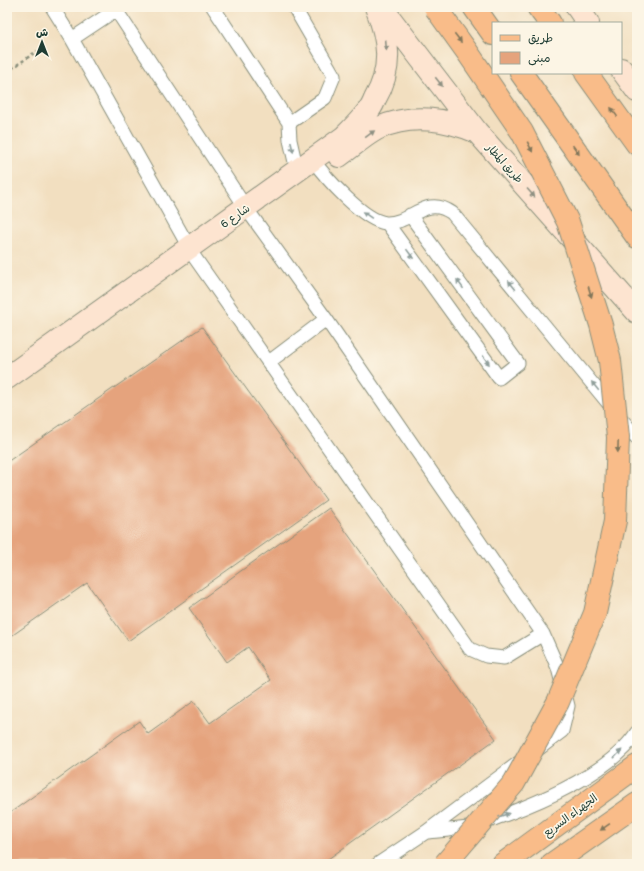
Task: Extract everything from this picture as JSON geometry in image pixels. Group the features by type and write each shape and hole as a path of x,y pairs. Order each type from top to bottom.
{"main road":[{"path":"435,7 522,132 568,222 601,324 610,360 618,437 615,521 595,613 558,702 514,783 445,864"},
{"path":"474,7 492,33"},
{"path":"538,7 549,22"},
{"path":"521,74 637,237"},
{"path":"587,74 637,144"},
{"name":"الجهراء السريع","path":"503,864 637,766"},
{"path":"552,864 637,804"}],"street":[{"name":"شارع 6","path":"7,378 249,213 310,167 344,137 368,111 380,90 386,75 386,39 382,21 376,7"},
{"name":"طريق المطار","path":"381,7 477,132 637,312"},
{"path":"577,7 587,22"},
{"path":"622,70 637,91"},
{"name":"شارع 6","path":"310,167 378,128 396,122 413,119 446,122 477,132"},
{"name":"شارع 6","path":"7,392 192,252"}],"lane":[{"path":"52,7 72,39 192,252 470,649 486,656 504,658 543,634"},
{"path":"213,7 289,123 290,140 310,167 366,214 377,221 387,223 399,221 425,208 445,208 452,213 637,438"},
{"path":"289,123 325,98 334,76 294,7"},
{"path":"72,39 118,8 249,213 326,319 543,634 558,668 568,706 562,731 426,832 378,864"},
{"path":"387,223 499,378 518,363 410,215"},
{"path":"269,362 326,319"},
{"path":"426,832 472,827 532,805 577,782 611,761 634,738 637,732"}],"path":[{"path":"7,72 37,51"}],"building":[{"path":"202,327 326,500 128,641 87,583 7,639 7,462"},
{"path":"329,508 496,739 321,864 7,864 7,815 139,721 148,734 194,701 210,723 271,680 248,647 227,662 189,608"}]}
